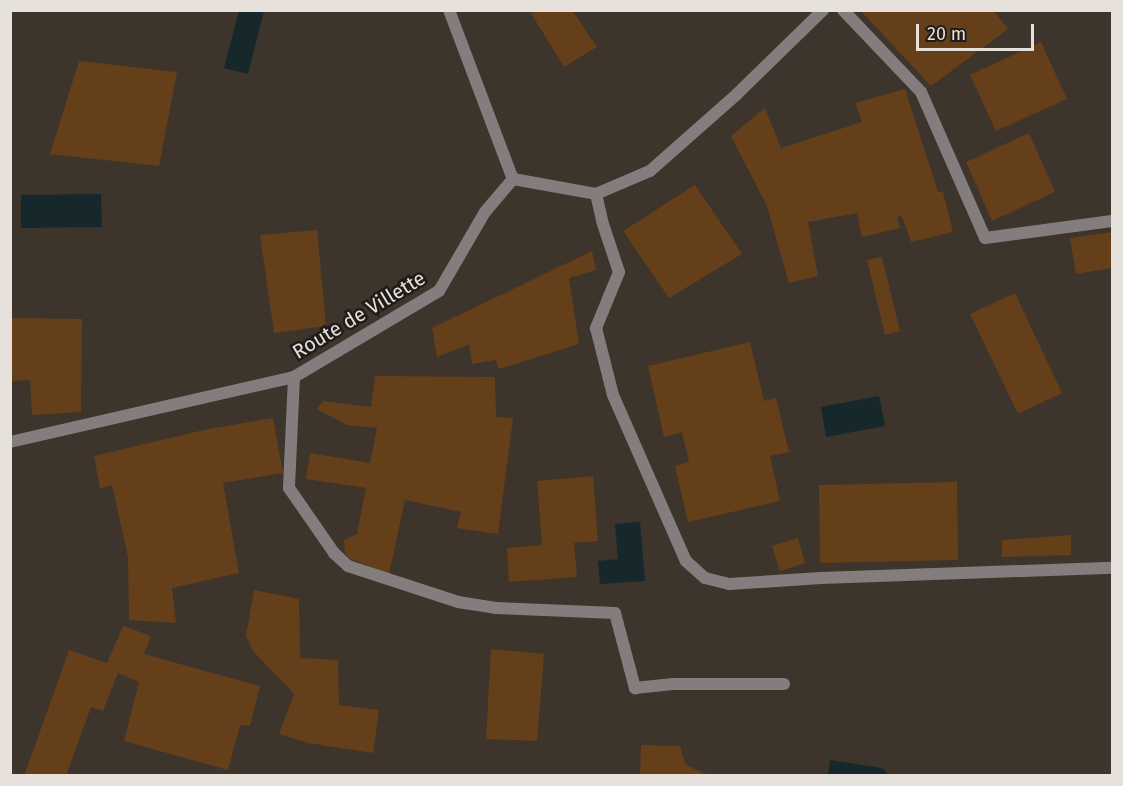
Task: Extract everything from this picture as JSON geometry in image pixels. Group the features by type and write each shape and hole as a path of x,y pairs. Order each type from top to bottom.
{"street":[{"path":"449,10 513,179 596,194 650,171 737,94 823,10"},
{"path":"843,10 921,92 985,238 1113,221"},
{"name":"Route de Villette","path":"10,442 294,377 439,291 485,212 513,179"},
{"path":"596,194 602,221 619,272 596,328 613,395 686,561 705,578 729,584 820,578 1113,568"},
{"path":"294,377 289,488 334,553 348,567 458,602 496,608 615,613 635,688 673,684 784,684"}],"shaded area":[{"path":"239,11 264,11 248,74 224,68"},
{"path":"101,194 102,227 21,228 21,195"},
{"path":"879,396 885,426 826,437 821,407"},
{"path":"640,522 645,581 600,584 598,561 618,559 615,524"},
{"path":"830,760 882,768 889,775 828,775"}],"building":[{"path":"529,10 572,10 597,47 564,67"},
{"path":"860,10 993,10 1008,29 931,86"},
{"path":"1041,42 1067,99 996,131 970,75"},
{"path":"79,61 177,72 159,166 50,154"},
{"path":"905,89 938,192 943,192 953,232 911,242 902,216 897,217 900,228 862,237 857,213 808,222 818,276 789,283 767,206 731,136 765,108 781,148 862,122 855,103"},
{"path":"1029,133 1055,192 992,221 966,162"},
{"path":"695,185 742,254 669,298 623,231"},
{"path":"317,230 326,326 274,333 260,235"},
{"path":"1112,232 1112,268 1076,274 1070,238"},
{"path":"592,251 596,270 569,278 579,344 499,369 496,360 472,364 469,344 437,357 432,328"},
{"path":"882,257 900,331 885,335 867,260"},
{"path":"1015,293 1062,393 1018,414 970,314"},
{"path":"10,318 82,319 81,412 32,415 30,380 10,381"},
{"path":"750,342 764,401 776,398 789,452 770,456 780,501 688,522 675,466 689,462 682,432 664,437 648,366"},
{"path":"375,376 495,377 496,417 513,418 498,534 457,528 461,512 405,500 389,574 351,559 345,553 344,540 357,534 366,488 306,479 310,453 370,463 377,428 347,425 317,409 323,401 371,407"},
{"path":"273,418 283,473 223,483 239,573 172,588 176,623 129,620 128,557 112,485 100,489 94,456 208,429"},
{"path":"593,476 598,541 574,543 577,577 509,582 507,548 542,545 537,481"},
{"path":"957,482 958,560 820,563 819,485"},
{"path":"1071,535 1071,555 1002,557 1002,540"},
{"path":"798,538 805,563 780,571 772,546"},
{"path":"254,590 299,599 300,658 338,660 339,705 379,710 373,753 308,743 279,734 294,694 253,651 246,636"},
{"path":"123,626 151,636 144,654 260,686 250,726 240,725 228,770 124,741 139,682 118,673 103,711 91,707 66,776 24,776 69,650 107,663"},
{"path":"491,649 544,654 537,741 486,739"},
{"path":"641,745 680,746 685,764 709,776 640,776"}]}
